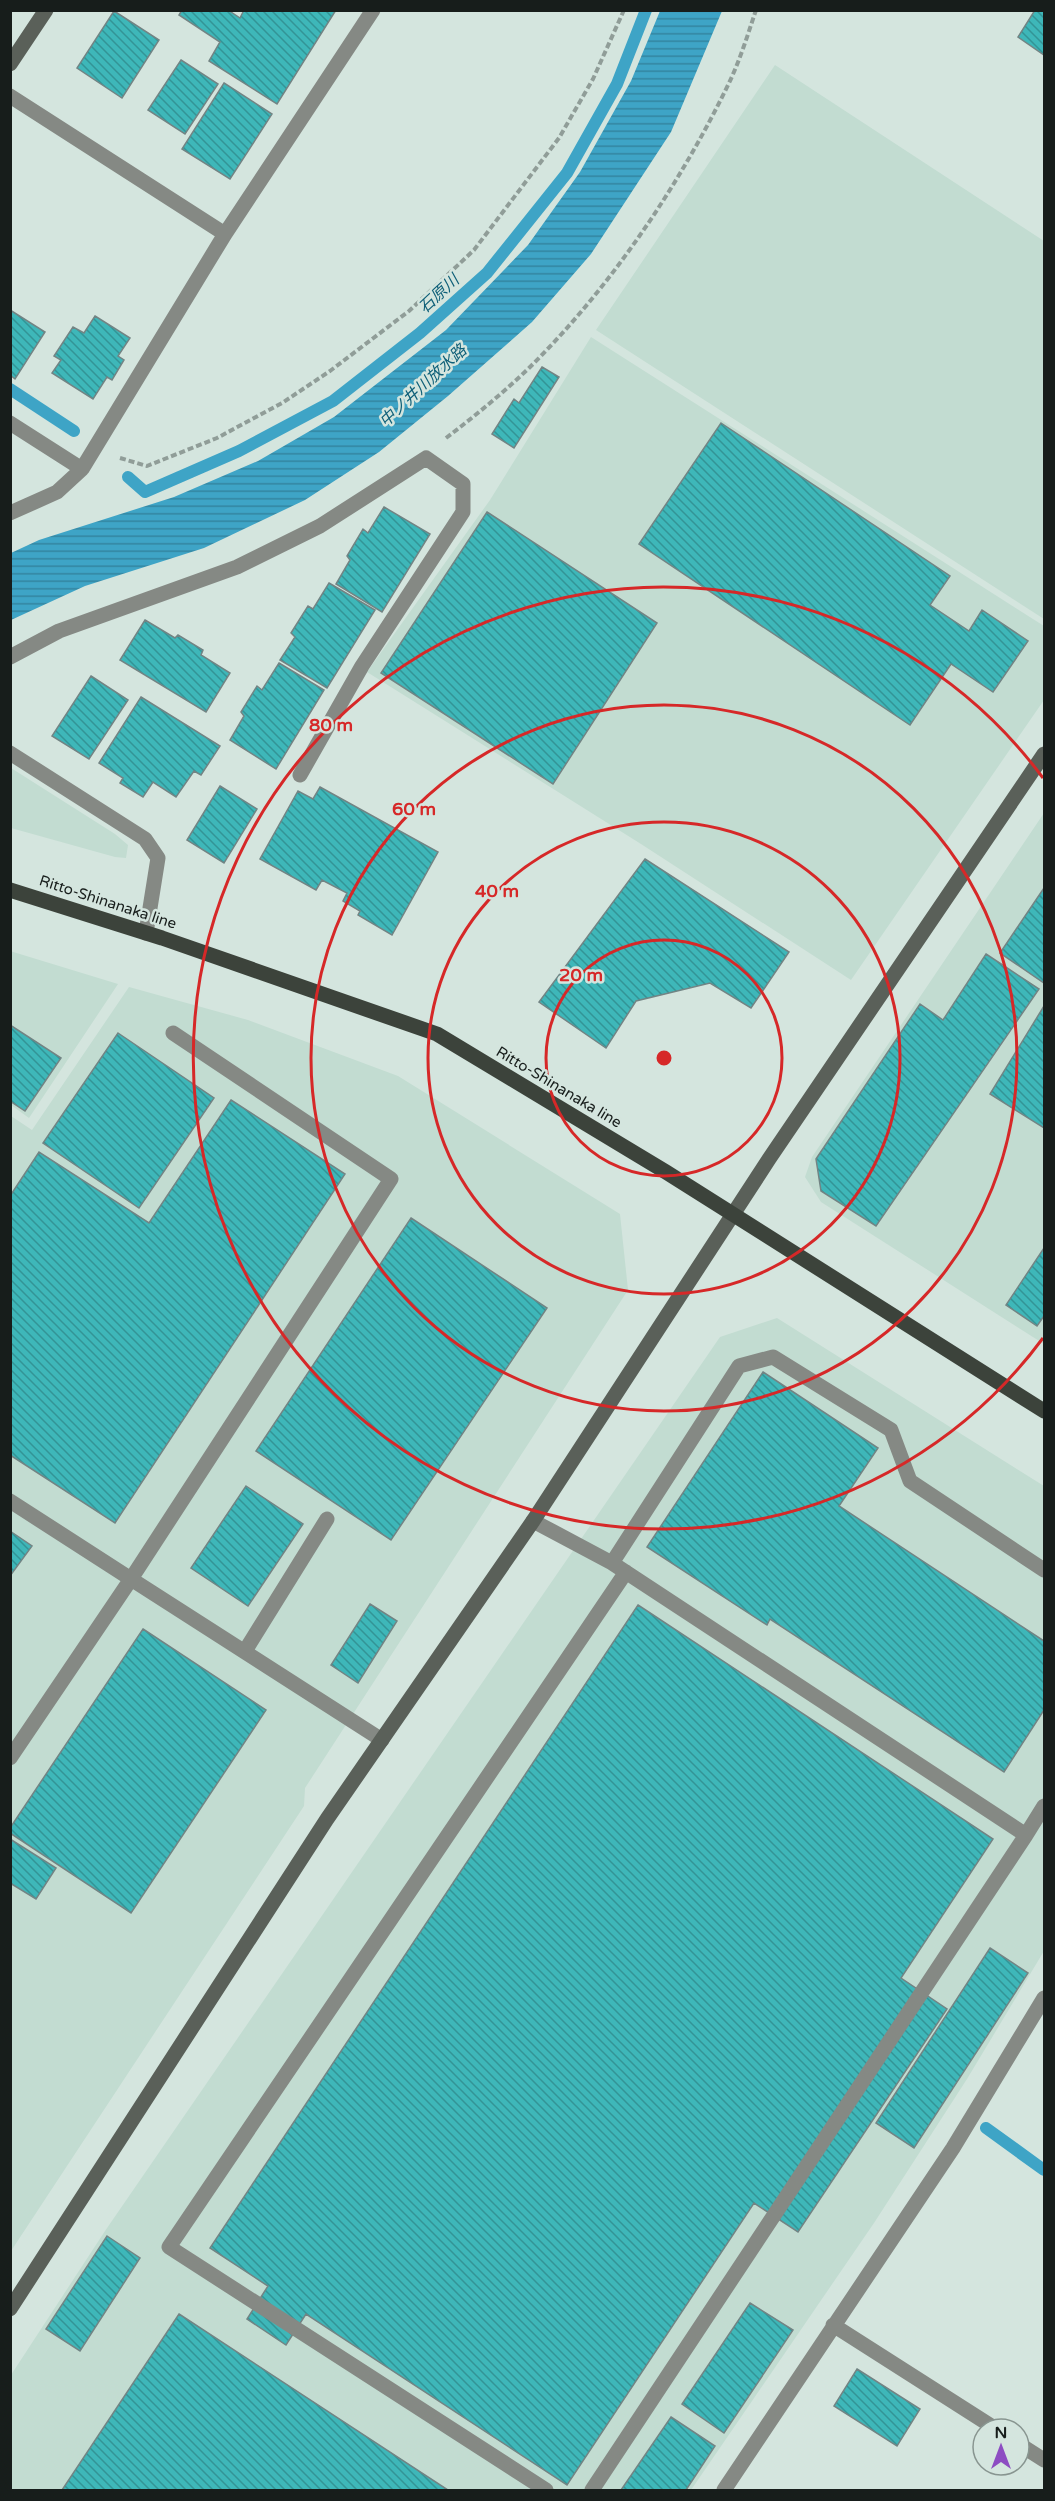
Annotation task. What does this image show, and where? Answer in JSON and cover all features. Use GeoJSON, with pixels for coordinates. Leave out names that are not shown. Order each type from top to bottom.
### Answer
{"type":"FeatureCollection","features":[{"type":"Feature","properties":{"kind":"main road","name":"Ritto-Shinanaka line"},"geometry":{"type":"LineString","coordinates":[[10,890],[146,933],[437,1034],[732,1214],[1044,1410]]}},
{"type":"Feature","properties":{"kind":"street"},"geometry":{"type":"LineString","coordinates":[[10,64],[46,10]]}},
{"type":"Feature","properties":{"kind":"street"},"geometry":{"type":"LineString","coordinates":[[10,513],[57,492],[82,469],[225,234],[373,10]]}},
{"type":"Feature","properties":{"kind":"street"},"geometry":{"type":"LineString","coordinates":[[10,96],[225,234]]}},
{"type":"Feature","properties":{"kind":"street"},"geometry":{"type":"LineString","coordinates":[[10,423],[82,469]]}},
{"type":"Feature","properties":{"kind":"street"},"geometry":{"type":"LineString","coordinates":[[10,657],[59,631],[237,567],[320,526],[426,458],[464,484],[464,512],[362,666],[300,775]]}},
{"type":"Feature","properties":{"kind":"street"},"geometry":{"type":"LineString","coordinates":[[10,753],[145,838],[158,858],[146,933]]}},
{"type":"Feature","properties":{"kind":"street"},"geometry":{"type":"LineString","coordinates":[[10,2310],[321,1829],[533,1521],[732,1214],[1044,754]]}},
{"type":"Feature","properties":{"kind":"street"},"geometry":{"type":"LineString","coordinates":[[10,1758],[131,1579],[391,1179],[173,1033]]}},
{"type":"Feature","properties":{"kind":"street"},"geometry":{"type":"LineString","coordinates":[[612,1563],[739,1366],[773,1357],[891,1430],[910,1481],[1044,1570]]}},
{"type":"Feature","properties":{"kind":"street"},"geometry":{"type":"LineString","coordinates":[[10,1501],[382,1740]]}},
{"type":"Feature","properties":{"kind":"street"},"geometry":{"type":"LineString","coordinates":[[245,1651],[327,1519]]}},
{"type":"Feature","properties":{"kind":"street"},"geometry":{"type":"LineString","coordinates":[[533,1521],[612,1563],[1026,1835]]}},
{"type":"Feature","properties":{"kind":"street"},"geometry":{"type":"LineString","coordinates":[[546,2490],[170,2247],[626,1572]]}},
{"type":"Feature","properties":{"kind":"street"},"geometry":{"type":"LineString","coordinates":[[592,2490],[1044,1806]]}},
{"type":"Feature","properties":{"kind":"street"},"geometry":{"type":"LineString","coordinates":[[724,2490],[953,2148],[1044,1998]]}},
{"type":"Feature","properties":{"kind":"street"},"geometry":{"type":"LineString","coordinates":[[833,2325],[977,2417]]}},
{"type":"Feature","properties":{"kind":"street"},"geometry":{"type":"LineString","coordinates":[[1031,2452],[1044,2460]]}},
{"type":"Feature","properties":{"kind":"path"},"geometry":{"type":"LineString","coordinates":[[99,441],[118,458],[147,466],[217,438],[282,403],[330,371],[409,311],[474,250],[559,138],[593,79],[624,10]]}},
{"type":"Feature","properties":{"kind":"path"},"geometry":{"type":"LineString","coordinates":[[426,458],[530,367],[606,280],[644,230],[688,160],[730,81],[756,10]]}},
{"type":"Feature","properties":{"kind":"shaded area"},"geometry":{"type":"Polygon","coordinates":[[[775,65],[1044,241],[1044,619],[596,330],[775,65]]]}},
{"type":"Feature","properties":{"kind":"shaded area"},"geometry":{"type":"Polygon","coordinates":[[[591,337],[1044,626],[1044,700],[851,980],[641,844],[367,672],[490,500],[591,337]]]}},
{"type":"Feature","properties":{"kind":"shaded area"},"geometry":{"type":"Polygon","coordinates":[[[11,768],[115,834],[128,845],[126,858],[115,857],[11,828],[11,768]]]}},
{"type":"Feature","properties":{"kind":"shaded area"},"geometry":{"type":"Polygon","coordinates":[[[1044,813],[1044,1344],[821,1202],[805,1177],[812,1157],[1044,813]]]}},
{"type":"Feature","properties":{"kind":"shaded area"},"geometry":{"type":"Polygon","coordinates":[[[10,951],[118,984],[29,1118],[11,1105],[10,951]]]}},
{"type":"Feature","properties":{"kind":"shaded area"},"geometry":{"type":"Polygon","coordinates":[[[129,987],[248,1020],[398,1076],[620,1214],[628,1290],[305,1788],[304,1806],[11,2251],[11,1116],[32,1130],[129,987]]]}},
{"type":"Feature","properties":{"kind":"shaded area"},"geometry":{"type":"Polygon","coordinates":[[[777,1318],[1044,1486],[1044,1951],[967,2079],[874,2223],[691,2490],[11,2490],[11,2375],[105,2231],[720,1337],[777,1318]]]}},
{"type":"Feature","properties":{"kind":"water","name":"中ノ井川放水路"},"geometry":{"type":"Polygon","coordinates":[[[660,11],[722,11],[671,132],[591,254],[532,322],[448,396],[379,452],[305,500],[204,548],[85,586],[11,620],[11,553],[39,540],[174,497],[258,461],[334,417],[446,330],[528,245],[580,172],[631,81],[660,11]]]}},
{"type":"Feature","properties":{"kind":"building"},"geometry":{"type":"Polygon","coordinates":[[[182,10],[228,10],[240,18],[244,10],[336,10],[277,104],[209,61],[220,42],[179,15],[182,10]]]}},
{"type":"Feature","properties":{"kind":"building"},"geometry":{"type":"Polygon","coordinates":[[[1035,10],[1044,10],[1044,55],[1018,37],[1035,10]]]}},
{"type":"Feature","properties":{"kind":"building"},"geometry":{"type":"Polygon","coordinates":[[[114,11],[159,40],[122,98],[77,68],[114,11]]]}},
{"type":"Feature","properties":{"kind":"building"},"geometry":{"type":"Polygon","coordinates":[[[181,60],[218,84],[185,134],[148,110],[181,60]]]}},
{"type":"Feature","properties":{"kind":"building"},"geometry":{"type":"Polygon","coordinates":[[[224,83],[272,114],[230,179],[182,149],[224,83]]]}},
{"type":"Feature","properties":{"kind":"building"},"geometry":{"type":"Polygon","coordinates":[[[10,310],[45,332],[15,379],[10,375],[10,310]]]}},
{"type":"Feature","properties":{"kind":"building"},"geometry":{"type":"Polygon","coordinates":[[[95,316],[130,338],[118,356],[124,360],[112,380],[107,377],[93,399],[52,373],[61,360],[54,356],[73,327],[84,333],[95,316]]]}},
{"type":"Feature","properties":{"kind":"building"},"geometry":{"type":"Polygon","coordinates":[[[542,367],[559,377],[514,448],[492,434],[514,399],[519,403],[542,367]]]}},
{"type":"Feature","properties":{"kind":"building"},"geometry":{"type":"Polygon","coordinates":[[[721,423],[950,576],[930,605],[969,631],[982,610],[1028,641],[993,692],[951,664],[910,725],[639,544],[721,423]]]}},
{"type":"Feature","properties":{"kind":"building"},"geometry":{"type":"Polygon","coordinates":[[[384,507],[430,534],[382,612],[336,584],[350,560],[347,556],[363,529],[368,533],[384,507]]]}},
{"type":"Feature","properties":{"kind":"building"},"geometry":{"type":"Polygon","coordinates":[[[487,512],[657,623],[553,784],[381,673],[487,512]]]}},
{"type":"Feature","properties":{"kind":"building"},"geometry":{"type":"Polygon","coordinates":[[[329,583],[375,610],[327,688],[280,660],[295,637],[291,633],[308,606],[313,609],[329,583]]]}},
{"type":"Feature","properties":{"kind":"building"},"geometry":{"type":"Polygon","coordinates":[[[145,620],[175,638],[178,635],[203,650],[201,655],[230,673],[206,712],[120,660],[145,620]]]}},
{"type":"Feature","properties":{"kind":"building"},"geometry":{"type":"Polygon","coordinates":[[[279,663],[324,690],[276,769],[230,740],[244,716],[241,712],[257,686],[262,690],[279,663]]]}},
{"type":"Feature","properties":{"kind":"building"},"geometry":{"type":"Polygon","coordinates":[[[91,676],[128,700],[89,759],[52,736],[91,676]]]}},
{"type":"Feature","properties":{"kind":"building"},"geometry":{"type":"Polygon","coordinates":[[[141,697],[220,746],[201,775],[194,771],[176,797],[153,782],[143,797],[120,783],[123,778],[99,763],[141,697]]]}},
{"type":"Feature","properties":{"kind":"building"},"geometry":{"type":"Polygon","coordinates":[[[220,786],[257,809],[224,863],[187,840],[220,786]]]}},
{"type":"Feature","properties":{"kind":"building"},"geometry":{"type":"Polygon","coordinates":[[[320,787],[438,852],[392,935],[358,915],[360,911],[343,901],[347,893],[322,880],[316,890],[260,859],[298,791],[313,799],[320,787]]]}},
{"type":"Feature","properties":{"kind":"building"},"geometry":{"type":"Polygon","coordinates":[[[645,859],[789,952],[751,1008],[710,983],[636,1001],[606,1048],[539,1002],[645,859]]]}},
{"type":"Feature","properties":{"kind":"building"},"geometry":{"type":"Polygon","coordinates":[[[1044,888],[1044,983],[1000,953],[1044,888]]]}},
{"type":"Feature","properties":{"kind":"building"},"geometry":{"type":"Polygon","coordinates":[[[986,954],[1039,989],[876,1226],[821,1191],[816,1159],[920,1004],[943,1020],[986,954]]]}},
{"type":"Feature","properties":{"kind":"building"},"geometry":{"type":"Polygon","coordinates":[[[1044,1006],[1044,1128],[990,1094],[1044,1006]]]}},
{"type":"Feature","properties":{"kind":"building"},"geometry":{"type":"Polygon","coordinates":[[[10,1025],[61,1058],[25,1111],[10,1101],[10,1025]]]}},
{"type":"Feature","properties":{"kind":"building"},"geometry":{"type":"Polygon","coordinates":[[[118,1033],[214,1098],[139,1208],[43,1143],[118,1033]]]}},
{"type":"Feature","properties":{"kind":"building"},"geometry":{"type":"Polygon","coordinates":[[[231,1100],[345,1174],[115,1523],[10,1455],[10,1196],[39,1152],[149,1223],[231,1100]]]}},
{"type":"Feature","properties":{"kind":"building"},"geometry":{"type":"Polygon","coordinates":[[[411,1218],[547,1308],[391,1540],[256,1451],[411,1218]]]}},
{"type":"Feature","properties":{"kind":"building"},"geometry":{"type":"Polygon","coordinates":[[[1044,1248],[1044,1316],[1037,1326],[1006,1305],[1044,1248]]]}},
{"type":"Feature","properties":{"kind":"building"},"geometry":{"type":"Polygon","coordinates":[[[763,1372],[878,1448],[839,1506],[1044,1641],[1044,1710],[1004,1772],[770,1619],[767,1625],[647,1547],[763,1372]]]}},
{"type":"Feature","properties":{"kind":"building"},"geometry":{"type":"Polygon","coordinates":[[[246,1486],[303,1524],[248,1606],[191,1568],[246,1486]]]}},
{"type":"Feature","properties":{"kind":"building"},"geometry":{"type":"Polygon","coordinates":[[[10,1531],[32,1546],[10,1576],[10,1531]]]}},
{"type":"Feature","properties":{"kind":"building"},"geometry":{"type":"Polygon","coordinates":[[[370,1604],[397,1621],[358,1683],[331,1665],[370,1604]]]}},
{"type":"Feature","properties":{"kind":"building"},"geometry":{"type":"Polygon","coordinates":[[[638,1605],[993,1839],[901,1978],[947,2009],[798,2232],[754,2203],[567,2485],[306,2314],[286,2345],[247,2319],[268,2286],[210,2248],[638,1605]]]}},
{"type":"Feature","properties":{"kind":"building"},"geometry":{"type":"Polygon","coordinates":[[[143,1629],[266,1710],[131,1913],[10,1833],[10,1828],[143,1629]]]}},
{"type":"Feature","properties":{"kind":"building"},"geometry":{"type":"Polygon","coordinates":[[[10,1839],[56,1868],[36,1899],[10,1883],[10,1839]]]}},
{"type":"Feature","properties":{"kind":"building"},"geometry":{"type":"Polygon","coordinates":[[[990,1948],[1028,1973],[914,2148],[876,2123],[990,1948]]]}},
{"type":"Feature","properties":{"kind":"building"},"geometry":{"type":"Polygon","coordinates":[[[107,2236],[140,2258],[80,2351],[46,2329],[107,2236]]]}},
{"type":"Feature","properties":{"kind":"building"},"geometry":{"type":"Polygon","coordinates":[[[750,2303],[793,2330],[724,2433],[682,2404],[750,2303]]]}},
{"type":"Feature","properties":{"kind":"building"},"geometry":{"type":"Polygon","coordinates":[[[179,2314],[448,2490],[62,2490],[179,2314]]]}},
{"type":"Feature","properties":{"kind":"building"},"geometry":{"type":"Polygon","coordinates":[[[857,2369],[920,2409],[897,2446],[834,2406],[857,2369]]]}},
{"type":"Feature","properties":{"kind":"building"},"geometry":{"type":"Polygon","coordinates":[[[671,2417],[715,2446],[686,2490],[621,2490],[671,2417]]]}},
{"type":"Feature","properties":{"kind":"waterway","name":"石原川"},"geometry":{"type":"LineString","coordinates":[[128,477],[145,492],[239,451],[333,401],[420,333],[487,273],[567,173],[617,84],[646,10]]}},
{"type":"Feature","properties":{"kind":"waterway","name":"石原川"},"geometry":{"type":"LineString","coordinates":[[10,389],[74,431]]}},
{"type":"Feature","properties":{"kind":"waterway"},"geometry":{"type":"LineString","coordinates":[[986,2128],[1044,2170]]}}]}
